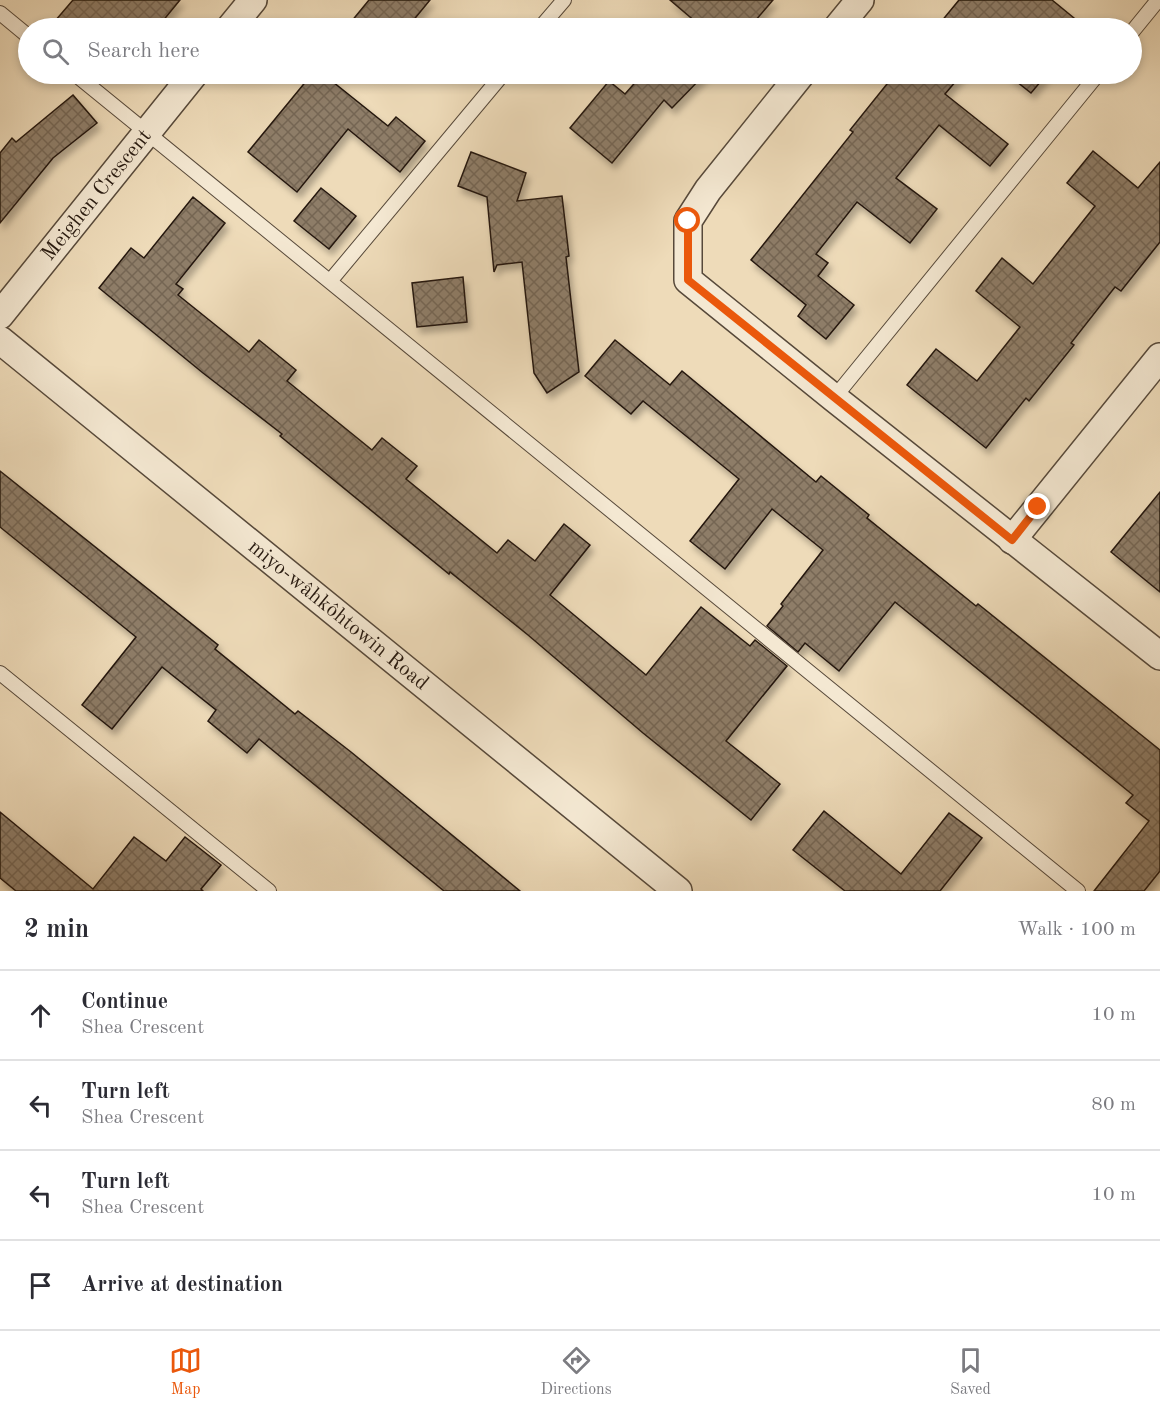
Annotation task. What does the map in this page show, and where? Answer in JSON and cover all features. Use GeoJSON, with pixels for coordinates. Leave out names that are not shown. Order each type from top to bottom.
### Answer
{"type":"FeatureCollection","features":[{"type":"Feature","properties":{"kind":"street"},"geometry":{"type":"LineString","coordinates":[[238,18],[253,0]]}},
{"type":"Feature","properties":{"kind":"street"},"geometry":{"type":"LineString","coordinates":[[845,18],[860,0]]}},
{"type":"Feature","properties":{"kind":"street","name":"Meighen Crescent"},"geometry":{"type":"LineString","coordinates":[[0,315],[186,84]]}},
{"type":"Feature","properties":{"kind":"street"},"geometry":{"type":"LineString","coordinates":[[793,84],[708,190],[688,221],[688,280],[1160,656]]}},
{"type":"Feature","properties":{"kind":"street","name":"miyo-wâhkôhtowin Road"},"geometry":{"type":"LineString","coordinates":[[0,340],[678,891]]}},
{"type":"Feature","properties":{"kind":"street"},"geometry":{"type":"LineString","coordinates":[[1012,540],[1160,357]]}},
{"type":"Feature","properties":{"kind":"lane"},"geometry":{"type":"LineString","coordinates":[[549,18],[564,0]]}},
{"type":"Feature","properties":{"kind":"lane"},"geometry":{"type":"LineString","coordinates":[[1142,19],[1158,0]]}},
{"type":"Feature","properties":{"kind":"lane"},"geometry":{"type":"LineString","coordinates":[[0,13],[18,28]]}},
{"type":"Feature","properties":{"kind":"lane"},"geometry":{"type":"LineString","coordinates":[[88,84],[1078,891]]}},
{"type":"Feature","properties":{"kind":"lane"},"geometry":{"type":"LineString","coordinates":[[331,280],[495,84]]}},
{"type":"Feature","properties":{"kind":"lane"},"geometry":{"type":"LineString","coordinates":[[834,398],[1090,84]]}},
{"type":"Feature","properties":{"kind":"lane"},"geometry":{"type":"LineString","coordinates":[[0,673],[269,891]]}},
{"type":"Feature","properties":{"kind":"building"},"geometry":{"type":"Polygon","coordinates":[[[73,0],[180,0],[165,18],[58,18],[73,0]]]}},
{"type":"Feature","properties":{"kind":"building"},"geometry":{"type":"Polygon","coordinates":[[[369,0],[430,0],[415,18],[354,18],[369,0]]]}},
{"type":"Feature","properties":{"kind":"building"},"geometry":{"type":"Polygon","coordinates":[[[670,0],[773,0],[758,18],[691,18],[670,0]]]}},
{"type":"Feature","properties":{"kind":"building"},"geometry":{"type":"Polygon","coordinates":[[[959,0],[1052,0],[1074,18],[944,18],[959,0]]]}},
{"type":"Feature","properties":{"kind":"building"},"geometry":{"type":"Polygon","coordinates":[[[304,84],[336,84],[388,126],[396,117],[425,141],[400,172],[348,129],[297,192],[248,152],[304,84]]]}},
{"type":"Feature","properties":{"kind":"building"},"geometry":{"type":"Polygon","coordinates":[[[607,84],[613,84],[625,94],[634,84],[695,84],[672,108],[664,100],[612,163],[570,128],[607,84]]]}},
{"type":"Feature","properties":{"kind":"building"},"geometry":{"type":"Polygon","coordinates":[[[887,84],[954,84],[945,94],[1008,144],[990,166],[939,125],[896,178],[937,209],[910,243],[857,202],[816,254],[828,263],[818,276],[854,305],[826,339],[798,316],[806,305],[751,260],[853,132],[850,130],[887,84]]]}},
{"type":"Feature","properties":{"kind":"building"},"geometry":{"type":"Polygon","coordinates":[[[1020,84],[1039,84],[1031,93],[1020,84]]]}},
{"type":"Feature","properties":{"kind":"building"},"geometry":{"type":"Polygon","coordinates":[[[73,95],[97,123],[53,158],[0,223],[0,153],[12,138],[16,142],[73,95]]]}},
{"type":"Feature","properties":{"kind":"building"},"geometry":{"type":"Polygon","coordinates":[[[1093,151],[1138,188],[1160,162],[1160,242],[1121,291],[1115,287],[1071,343],[1074,345],[1029,401],[1026,398],[986,448],[907,385],[936,349],[977,381],[1020,327],[976,291],[1002,258],[1033,284],[1095,206],[1067,183],[1093,151]]]}},
{"type":"Feature","properties":{"kind":"building"},"geometry":{"type":"Polygon","coordinates":[[[471,152],[526,173],[517,201],[562,196],[569,256],[566,257],[579,372],[547,393],[534,373],[522,262],[497,265],[494,272],[487,197],[458,186],[471,152]]]}},
{"type":"Feature","properties":{"kind":"building"},"geometry":{"type":"Polygon","coordinates":[[[321,188],[356,216],[329,249],[294,221],[321,188]]]}},
{"type":"Feature","properties":{"kind":"building"},"geometry":{"type":"Polygon","coordinates":[[[193,197],[225,223],[176,284],[183,289],[178,295],[249,352],[259,340],[296,370],[287,381],[372,450],[382,438],[417,466],[406,479],[497,553],[508,540],[535,561],[564,524],[590,545],[550,595],[646,675],[701,607],[750,646],[755,640],[787,666],[726,741],[780,784],[751,820],[643,733],[528,635],[450,572],[449,574],[280,436],[282,434],[99,288],[131,248],[144,258],[193,197]]]}},
{"type":"Feature","properties":{"kind":"building"},"geometry":{"type":"Polygon","coordinates":[[[463,277],[467,322],[417,327],[412,283],[463,277]]]}},
{"type":"Feature","properties":{"kind":"building"},"geometry":{"type":"Polygon","coordinates":[[[615,340],[670,385],[682,371],[816,482],[821,476],[869,515],[867,518],[1160,750],[1160,871],[1144,891],[1094,891],[1149,821],[1126,803],[1133,795],[895,602],[839,671],[805,643],[798,652],[767,626],[823,550],[772,509],[725,569],[690,541],[739,479],[643,401],[631,414],[585,376],[615,340]]]}},
{"type":"Feature","properties":{"kind":"building"},"geometry":{"type":"Polygon","coordinates":[[[0,471],[218,645],[215,649],[295,714],[298,711],[351,752],[520,891],[444,891],[259,739],[247,753],[208,721],[216,710],[162,667],[112,729],[82,705],[136,637],[0,527],[0,471]]]}},
{"type":"Feature","properties":{"kind":"building"},"geometry":{"type":"Polygon","coordinates":[[[1160,492],[1160,592],[1111,552],[1160,492]]]}},
{"type":"Feature","properties":{"kind":"building"},"geometry":{"type":"Polygon","coordinates":[[[824,811],[901,874],[949,813],[982,838],[940,891],[845,891],[793,850],[824,811]]]}},
{"type":"Feature","properties":{"kind":"building"},"geometry":{"type":"Polygon","coordinates":[[[0,812],[93,889],[134,837],[166,861],[185,837],[221,865],[201,889],[203,891],[16,891],[0,878],[0,812]]]}},
{"type":"Feature","properties":{"kind":"route"},"geometry":{"type":"LineString","coordinates":[[688,221],[688,280],[1012,540],[1038,507]]}}]}
